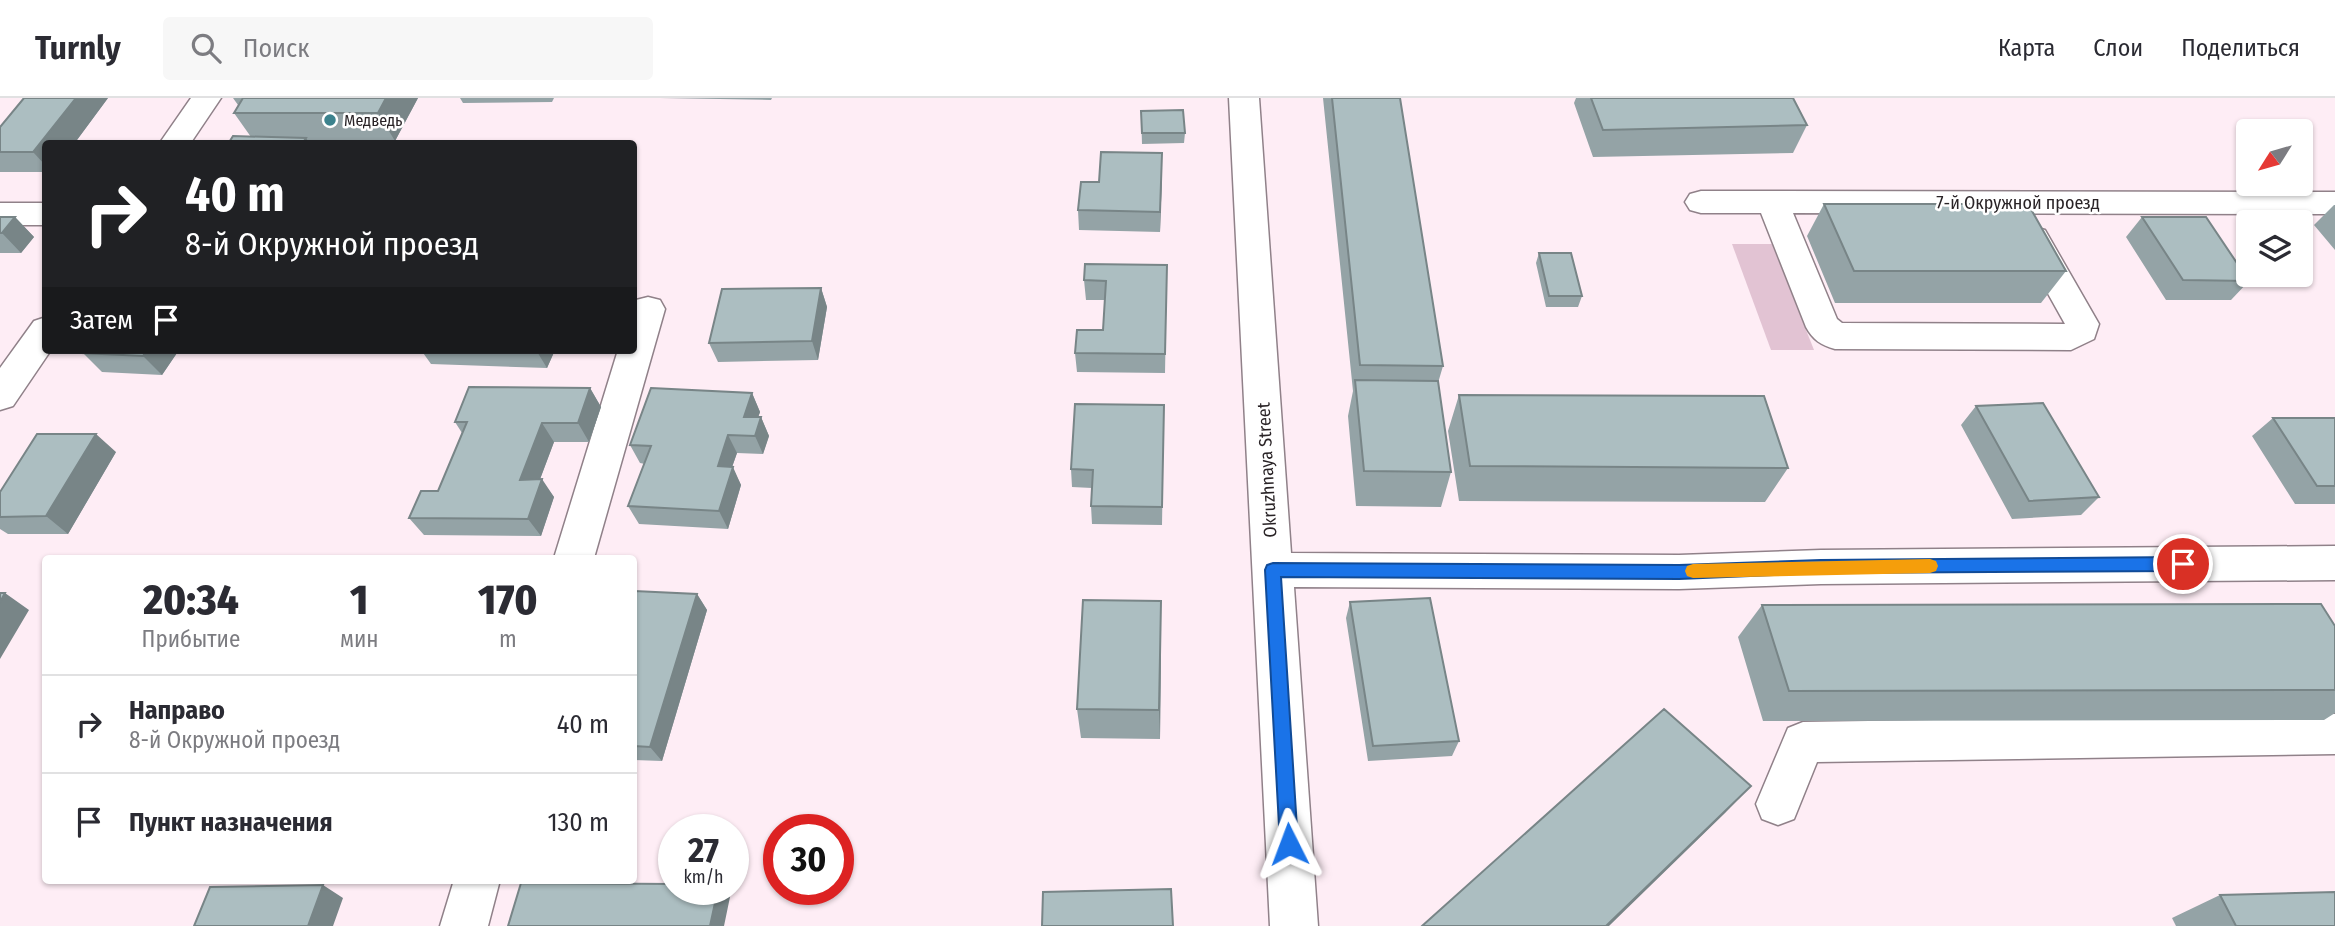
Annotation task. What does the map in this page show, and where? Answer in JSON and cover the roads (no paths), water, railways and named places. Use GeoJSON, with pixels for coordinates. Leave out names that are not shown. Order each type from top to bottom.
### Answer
{"type":"FeatureCollection","features":[{"type":"Feature","properties":{"kind":"street"},"geometry":{"type":"LineString","coordinates":[[177,140],[206,98]]}},
{"type":"Feature","properties":{"kind":"street","name":"Okruzhnaya Street"},"geometry":{"type":"LineString","coordinates":[[1244,98],[1294,926]]}},
{"type":"Feature","properties":{"kind":"street","name":"7-й Окружной проезд"},"geometry":{"type":"LineString","coordinates":[[1701,202],[2335,204]]}},
{"type":"Feature","properties":{"kind":"street"},"geometry":{"type":"LineString","coordinates":[[1773,203],[1823,327],[1835,337],[2078,335],[2082,324],[2013,203]]}},
{"type":"Feature","properties":{"kind":"street"},"geometry":{"type":"LineString","coordinates":[[0,214],[42,214]]}},
{"type":"Feature","properties":{"kind":"street"},"geometry":{"type":"LineString","coordinates":[[637,346],[648,309]]}},
{"type":"Feature","properties":{"kind":"street"},"geometry":{"type":"LineString","coordinates":[[0,396],[42,336]]}},
{"type":"Feature","properties":{"kind":"street"},"geometry":{"type":"LineString","coordinates":[[575,555],[635,354]]}},
{"type":"Feature","properties":{"kind":"street"},"geometry":{"type":"LineString","coordinates":[[1273,570],[1679,572],[1821,566],[2331,571]]}},
{"type":"Feature","properties":{"kind":"street"},"geometry":{"type":"LineString","coordinates":[[1778,804],[1802,742],[2335,734]]}},
{"type":"Feature","properties":{"kind":"street"},"geometry":{"type":"LineString","coordinates":[[464,926],[476,884]]}},
{"type":"Feature","properties":{"kind":"place","name":"Медведь"},"geometry":{"type":"Point","coordinates":[330,120]}}]}
